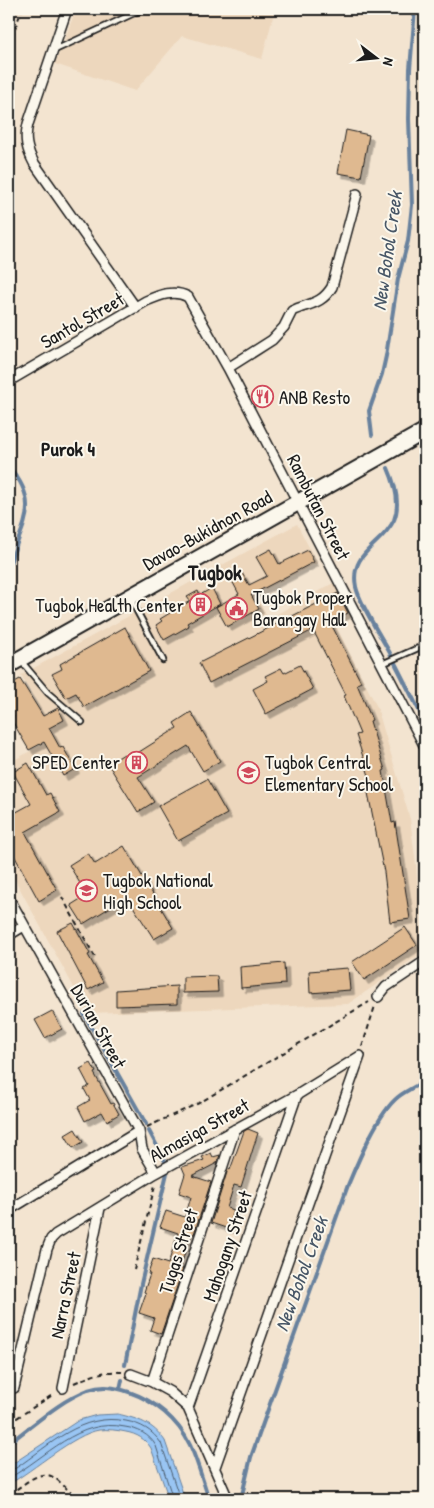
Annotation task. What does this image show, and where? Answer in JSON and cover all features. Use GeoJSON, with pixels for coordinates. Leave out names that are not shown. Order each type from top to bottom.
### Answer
{"type":"FeatureCollection","features":[{"type":"Feature","properties":{"kind":"highway","name":"Davao-Bukidnon Road"},"geometry":{"type":"LineString","coordinates":[[14,662],[425,431]]}},
{"type":"Feature","properties":{"kind":"street"},"geometry":{"type":"LineString","coordinates":[[67,9],[28,124],[25,138],[26,146],[34,163],[136,308]]}},
{"type":"Feature","properties":{"kind":"street"},"geometry":{"type":"LineString","coordinates":[[228,368],[272,340],[284,327],[292,312],[322,300],[328,295],[332,287],[357,194]]}},
{"type":"Feature","properties":{"kind":"street","name":"Santol Street"},"geometry":{"type":"LineString","coordinates":[[9,381],[157,296],[175,293]]}},
{"type":"Feature","properties":{"kind":"street","name":"Rambutan Street"},"geometry":{"type":"LineString","coordinates":[[175,293],[182,293],[188,297],[228,368],[425,747]]}},
{"type":"Feature","properties":{"kind":"street","name":"Durian Street"},"geometry":{"type":"LineString","coordinates":[[9,898],[139,1131],[142,1149],[156,1173]]}},
{"type":"Feature","properties":{"kind":"street"},"geometry":{"type":"LineString","coordinates":[[9,934],[24,926]]}},
{"type":"Feature","properties":{"kind":"street"},"geometry":{"type":"LineString","coordinates":[[378,998],[386,987],[425,961]]}},
{"type":"Feature","properties":{"kind":"street"},"geometry":{"type":"LineString","coordinates":[[215,1468],[360,1056]]}},
{"type":"Feature","properties":{"kind":"street","name":"Almasiga Street"},"geometry":{"type":"LineString","coordinates":[[14,1388],[47,1249],[51,1239],[56,1234],[156,1173],[297,1095],[360,1056]]}},
{"type":"Feature","properties":{"kind":"street","name":"Mahogany Street"},"geometry":{"type":"LineString","coordinates":[[188,1408],[297,1095]]}},
{"type":"Feature","properties":{"kind":"street","name":"Tugas Street"},"geometry":{"type":"LineString","coordinates":[[152,1382],[235,1129]]}},
{"type":"Feature","properties":{"kind":"street"},"geometry":{"type":"LineString","coordinates":[[9,1210],[139,1131]]}},
{"type":"Feature","properties":{"kind":"street","name":"Narra Street"},"geometry":{"type":"LineString","coordinates":[[63,1388],[100,1208]]}},
{"type":"Feature","properties":{"kind":"street"},"geometry":{"type":"LineString","coordinates":[[131,1374],[152,1382],[170,1392],[188,1408],[228,1499]]}},
{"type":"Feature","properties":{"kind":"lane"},"geometry":{"type":"LineString","coordinates":[[52,52],[143,9]]}},
{"type":"Feature","properties":{"kind":"lane"},"geometry":{"type":"LineString","coordinates":[[129,597],[163,660]]}},
{"type":"Feature","properties":{"kind":"lane"},"geometry":{"type":"LineString","coordinates":[[382,664],[425,645]]}},
{"type":"Feature","properties":{"kind":"lane"},"geometry":{"type":"LineString","coordinates":[[14,662],[82,722]]}},
{"type":"Feature","properties":{"kind":"path"},"geometry":{"type":"LineString","coordinates":[[9,45],[22,9]]}},
{"type":"Feature","properties":{"kind":"path"},"geometry":{"type":"LineString","coordinates":[[62,897],[95,957]]}},
{"type":"Feature","properties":{"kind":"path"},"geometry":{"type":"LineString","coordinates":[[360,1056],[378,998]]}},
{"type":"Feature","properties":{"kind":"path"},"geometry":{"type":"LineString","coordinates":[[148,1126],[199,1103],[364,1005]]}},
{"type":"Feature","properties":{"kind":"path"},"geometry":{"type":"LineString","coordinates":[[134,1270],[154,1191],[156,1173]]}},
{"type":"Feature","properties":{"kind":"path"},"geometry":{"type":"LineString","coordinates":[[9,1422],[63,1388],[95,1374],[121,1372],[131,1374]]}},
{"type":"Feature","properties":{"kind":"path"},"geometry":{"type":"LineString","coordinates":[[9,1494],[34,1478],[43,1475],[59,1482],[72,1493],[90,1499]]}},
{"type":"Feature","properties":{"kind":"shaded area"},"geometry":{"type":"Polygon","coordinates":[[[76,9],[275,9],[262,59],[182,36],[135,91],[55,64],[76,9]]]}},
{"type":"Feature","properties":{"kind":"shaded area","name":"Tugbok Central Elementary School"},"geometry":{"type":"Polygon","coordinates":[[[297,524],[317,563],[256,594],[268,619],[335,582],[353,616],[336,626],[377,707],[410,819],[416,865],[422,953],[348,1004],[88,1013],[9,869],[9,804],[16,800],[9,786],[9,763],[55,737],[21,675],[297,524]]]}},
{"type":"Feature","properties":{"kind":"water"},"geometry":{"type":"Polygon","coordinates":[[[118,1414],[150,1426],[165,1441],[185,1499],[169,1499],[151,1448],[146,1442],[134,1434],[112,1430],[99,1430],[78,1438],[9,1484],[9,1466],[79,1420],[97,1415],[118,1414]]]}},
{"type":"Feature","properties":{"kind":"building"},"geometry":{"type":"Polygon","coordinates":[[[346,130],[369,135],[361,177],[338,173],[346,130]]]}},
{"type":"Feature","properties":{"kind":"building"},"geometry":{"type":"Polygon","coordinates":[[[271,549],[279,564],[308,550],[314,562],[251,595],[259,609],[227,627],[216,607],[239,594],[231,579],[242,573],[249,585],[267,576],[256,557],[271,549]]]}},
{"type":"Feature","properties":{"kind":"building"},"geometry":{"type":"Polygon","coordinates":[[[212,588],[220,604],[187,623],[189,626],[164,640],[156,625],[162,621],[160,619],[190,601],[187,597],[198,591],[200,595],[212,588]]]}},
{"type":"Feature","properties":{"kind":"building"},"geometry":{"type":"Polygon","coordinates":[[[338,593],[348,613],[330,622],[361,682],[357,684],[372,720],[370,721],[385,770],[383,771],[392,823],[395,822],[410,919],[390,922],[384,872],[366,783],[371,782],[356,735],[360,734],[344,696],[346,695],[313,630],[209,683],[199,663],[338,593]]]}},
{"type":"Feature","properties":{"kind":"building"},"geometry":{"type":"Polygon","coordinates":[[[125,627],[149,671],[84,707],[76,693],[66,698],[52,674],[62,669],[60,664],[125,627]]]}},
{"type":"Feature","properties":{"kind":"building"},"geometry":{"type":"Polygon","coordinates":[[[300,665],[313,689],[266,714],[253,689],[268,681],[265,676],[281,668],[284,673],[300,665]]]}},
{"type":"Feature","properties":{"kind":"building"},"geometry":{"type":"Polygon","coordinates":[[[20,679],[43,716],[58,708],[64,720],[49,728],[60,748],[63,747],[75,769],[63,776],[44,742],[29,750],[11,719],[14,717],[9,708],[9,685],[20,679]]]}},
{"type":"Feature","properties":{"kind":"building","name":"SPED Center"},"geometry":{"type":"Polygon","coordinates":[[[191,712],[220,761],[203,771],[188,746],[138,777],[154,802],[138,812],[108,764],[124,754],[128,759],[177,728],[174,723],[191,712]]]}},
{"type":"Feature","properties":{"kind":"building"},"geometry":{"type":"Polygon","coordinates":[[[28,763],[46,795],[50,793],[60,812],[25,832],[57,890],[39,901],[9,846],[9,816],[31,804],[13,772],[28,763]]]}},
{"type":"Feature","properties":{"kind":"building"},"geometry":{"type":"Polygon","coordinates":[[[207,779],[227,814],[178,841],[158,806],[207,779]]]}},
{"type":"Feature","properties":{"kind":"building"},"geometry":{"type":"Polygon","coordinates":[[[124,846],[173,928],[154,939],[127,897],[83,924],[71,905],[87,895],[69,865],[88,853],[95,864],[124,846]]]}},
{"type":"Feature","properties":{"kind":"building"},"geometry":{"type":"Polygon","coordinates":[[[73,923],[103,982],[88,990],[57,931],[73,923]]]}},
{"type":"Feature","properties":{"kind":"building"},"geometry":{"type":"Polygon","coordinates":[[[405,927],[417,945],[364,980],[352,962],[405,927]]]}},
{"type":"Feature","properties":{"kind":"building"},"geometry":{"type":"Polygon","coordinates":[[[284,963],[285,984],[241,988],[240,967],[284,963]]]}},
{"type":"Feature","properties":{"kind":"building"},"geometry":{"type":"Polygon","coordinates":[[[348,968],[350,990],[310,993],[309,971],[348,968]]]}},
{"type":"Feature","properties":{"kind":"building"},"geometry":{"type":"Polygon","coordinates":[[[217,976],[218,992],[183,993],[183,977],[217,976]]]}},
{"type":"Feature","properties":{"kind":"building"},"geometry":{"type":"Polygon","coordinates":[[[177,986],[177,1004],[116,1006],[116,990],[177,986]]]}},
{"type":"Feature","properties":{"kind":"building"},"geometry":{"type":"Polygon","coordinates":[[[52,1011],[62,1029],[45,1038],[35,1020],[52,1011]]]}},
{"type":"Feature","properties":{"kind":"building"},"geometry":{"type":"Polygon","coordinates":[[[91,1063],[96,1072],[94,1073],[111,1104],[113,1103],[119,1114],[107,1121],[102,1112],[85,1121],[78,1107],[90,1100],[84,1089],[89,1086],[80,1069],[91,1063]]]}},
{"type":"Feature","properties":{"kind":"building"},"geometry":{"type":"Polygon","coordinates":[[[75,1129],[83,1142],[73,1148],[65,1135],[75,1129]]]}},
{"type":"Feature","properties":{"kind":"building"},"geometry":{"type":"Polygon","coordinates":[[[248,1129],[258,1133],[241,1187],[234,1185],[227,1208],[234,1210],[229,1229],[211,1223],[228,1169],[230,1170],[244,1131],[248,1129]]]}},
{"type":"Feature","properties":{"kind":"building"},"geometry":{"type":"Polygon","coordinates":[[[211,1153],[213,1157],[220,1155],[217,1163],[192,1176],[211,1182],[194,1234],[191,1234],[180,1268],[183,1269],[161,1334],[150,1330],[154,1318],[139,1313],[146,1293],[144,1292],[153,1259],[168,1264],[178,1233],[160,1227],[166,1211],[185,1217],[191,1197],[179,1193],[185,1174],[182,1167],[204,1160],[202,1157],[211,1153]]]}},
{"type":"Feature","properties":{"kind":"waterway","name":"New Bohol Creek"},"geometry":{"type":"LineString","coordinates":[[372,435],[369,411],[386,356],[398,279],[408,241],[412,205],[409,119],[410,69],[415,9]]}},
{"type":"Feature","properties":{"kind":"waterway"},"geometry":{"type":"LineString","coordinates":[[9,467],[19,481],[25,494],[27,505],[23,529],[9,567]]}},
{"type":"Feature","properties":{"kind":"waterway","name":"New Bohol Creek"},"geometry":{"type":"LineString","coordinates":[[388,468],[396,494],[396,514],[389,529],[362,557],[357,565],[355,575],[356,587],[362,603],[391,655]]}},
{"type":"Feature","properties":{"kind":"waterway"},"geometry":{"type":"LineString","coordinates":[[9,616],[13,629]]}},
{"type":"Feature","properties":{"kind":"waterway","name":"New Bohol Creek"},"geometry":{"type":"LineString","coordinates":[[395,663],[425,722]]}},
{"type":"Feature","properties":{"kind":"waterway"},"geometry":{"type":"LineString","coordinates":[[84,1014],[146,1124]]}},
{"type":"Feature","properties":{"kind":"waterway","name":"New Bohol Creek"},"geometry":{"type":"LineString","coordinates":[[241,1499],[251,1457],[357,1163],[369,1138],[391,1104],[398,1097],[425,1081]]}},
{"type":"Feature","properties":{"kind":"waterway"},"geometry":{"type":"LineString","coordinates":[[149,1131],[165,1161]]}},
{"type":"Feature","properties":{"kind":"waterway"},"geometry":{"type":"LineString","coordinates":[[125,1365],[141,1284],[167,1173]]}},
{"type":"Feature","properties":{"kind":"waterway"},"geometry":{"type":"LineString","coordinates":[[120,1389],[122,1380]]}},
{"type":"Feature","properties":{"kind":"waterway","name":"New Bohol Creek"},"geometry":{"type":"LineString","coordinates":[[9,1443],[57,1407],[77,1395],[99,1388],[109,1387],[124,1390],[157,1406],[179,1427],[193,1452],[209,1499]]}},
{"type":"Feature","properties":{"kind":"place","name":"ANB Resto"},"geometry":{"type":"Point","coordinates":[263,397]}},
{"type":"Feature","properties":{"kind":"place","name":"Tugbok Health Center"},"geometry":{"type":"Point","coordinates":[200,605]}},
{"type":"Feature","properties":{"kind":"place","name":"Tugbok Proper Barangay Hall"},"geometry":{"type":"Point","coordinates":[237,608]}},
{"type":"Feature","properties":{"kind":"place","name":"SPED Center"},"geometry":{"type":"Point","coordinates":[136,762]}},
{"type":"Feature","properties":{"kind":"place","name":"Tugbok Central Elementary School"},"geometry":{"type":"Point","coordinates":[249,773]}},
{"type":"Feature","properties":{"kind":"place","name":"Tugbok National High School"},"geometry":{"type":"Point","coordinates":[87,891]}},
{"type":"Feature","properties":{"kind":"district","name":"Purok 4"},"geometry":{"type":"Point","coordinates":[68,449]}},
{"type":"Feature","properties":{"kind":"district","name":"Tugbok"},"geometry":{"type":"Point","coordinates":[215,573]}}]}
